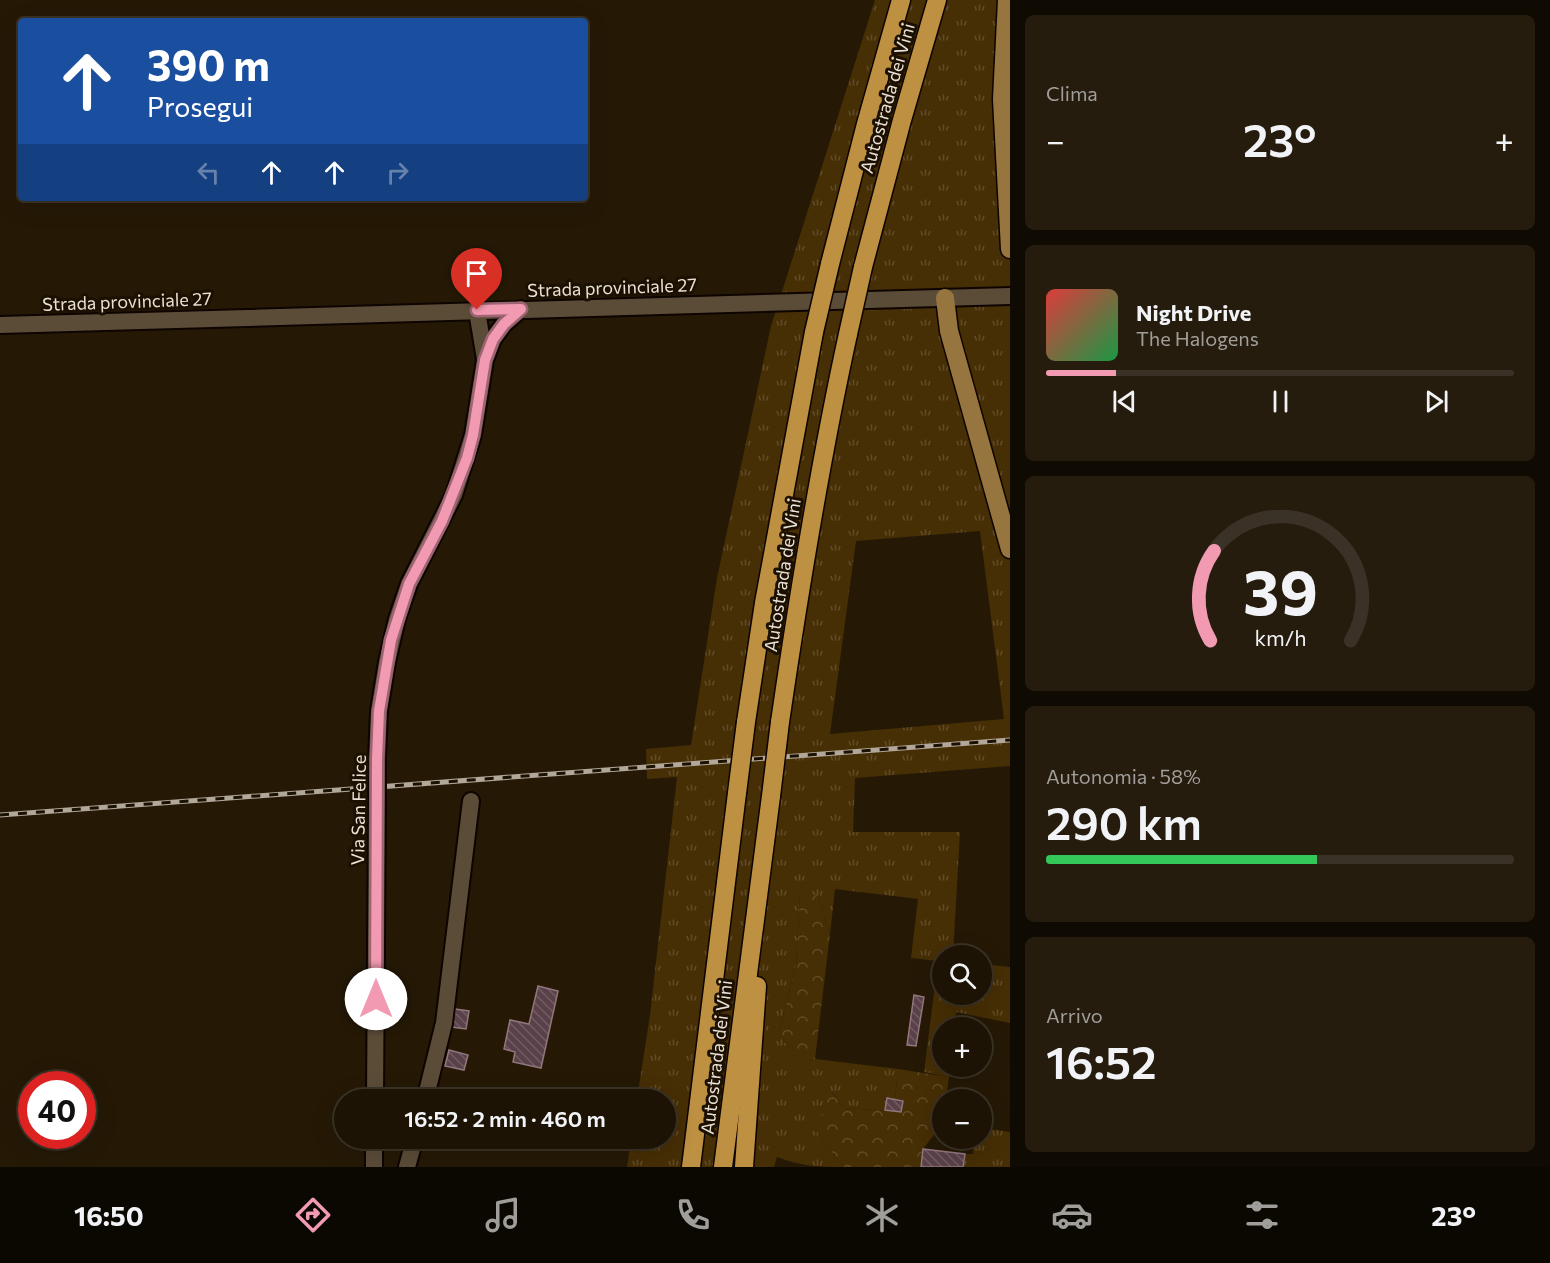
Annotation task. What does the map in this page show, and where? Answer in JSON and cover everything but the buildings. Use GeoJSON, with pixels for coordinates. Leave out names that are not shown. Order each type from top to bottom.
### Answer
{"type":"FeatureCollection","features":[{"type":"Feature","properties":{"kind":"highway","name":"Autostrada dei Vini"},"geometry":{"type":"LineString","coordinates":[[691,1167],[746,722],[764,603],[814,332],[866,124],[901,0]]}},
{"type":"Feature","properties":{"kind":"highway","name":"Autostrada dei Vini"},"geometry":{"type":"LineString","coordinates":[[723,1167],[780,722],[796,611],[832,409],[864,267],[899,130],[937,0]]}},
{"type":"Feature","properties":{"kind":"highway"},"geometry":{"type":"LineString","coordinates":[[744,1167],[757,986],[754,923]]}},
{"type":"Feature","properties":{"kind":"highway"},"geometry":{"type":"LineString","coordinates":[[681,1167],[699,1102]]}},
{"type":"Feature","properties":{"kind":"main road"},"geometry":{"type":"LineString","coordinates":[[1008,0],[1002,99],[1010,249]]}},
{"type":"Feature","properties":{"kind":"main road"},"geometry":{"type":"LineString","coordinates":[[945,298],[949,331],[1010,549]]}},
{"type":"Feature","properties":{"kind":"street","name":"Strada provinciale 27"},"geometry":{"type":"LineString","coordinates":[[0,325],[1010,296]]}},
{"type":"Feature","properties":{"kind":"street"},"geometry":{"type":"LineString","coordinates":[[485,360],[493,339],[504,324],[521,309]]}},
{"type":"Feature","properties":{"kind":"street"},"geometry":{"type":"LineString","coordinates":[[477,310],[485,360]]}},
{"type":"Feature","properties":{"kind":"street","name":"Via San Felice"},"geometry":{"type":"LineString","coordinates":[[375,1089],[379,711],[391,640],[409,584],[442,521],[467,458],[485,360]]}},
{"type":"Feature","properties":{"kind":"street"},"geometry":{"type":"LineString","coordinates":[[428,1089],[444,1023],[471,801]]}},
{"type":"Feature","properties":{"kind":"street"},"geometry":{"type":"LineString","coordinates":[[374,1149],[374,1167]]}},
{"type":"Feature","properties":{"kind":"street"},"geometry":{"type":"LineString","coordinates":[[407,1167],[412,1149]]}},
{"type":"Feature","properties":{"kind":"green space"},"geometry":{"type":"Polygon","coordinates":[[[875,0],[1010,0],[1010,766],[855,778],[853,832],[960,832],[954,945],[932,945],[932,960],[911,958],[918,899],[835,889],[830,934],[817,895],[800,895],[796,965],[779,1032],[796,1061],[815,1059],[898,1069],[894,1111],[843,1108],[832,1092],[816,1130],[843,1167],[809,1165],[777,1157],[774,1167],[627,1167],[630,1149],[676,1149],[676,1089],[639,1089],[650,1015],[677,777],[647,779],[646,749],[691,745],[717,578],[771,326],[875,0]],[[980,531],[856,541],[830,734],[1004,719],[980,531]]]}},
{"type":"Feature","properties":{"kind":"green space"},"geometry":{"type":"Polygon","coordinates":[[[800,895],[817,895],[830,934],[815,1059],[796,1062],[779,1032],[796,965],[800,895]]]}},
{"type":"Feature","properties":{"kind":"green space"},"geometry":{"type":"Polygon","coordinates":[[[992,965],[1010,967],[1010,1023],[992,1019],[992,1017],[956,1012],[955,1017],[932,1017],[932,1074],[924,1072],[932,1005],[992,1005],[992,965]]]}},
{"type":"Feature","properties":{"kind":"green space"},"geometry":{"type":"Polygon","coordinates":[[[898,1069],[932,1074],[932,1077],[949,1077],[947,1089],[932,1089],[932,1137],[923,1149],[921,1167],[843,1167],[816,1130],[831,1091],[843,1108],[894,1111],[898,1069]]]}},
{"type":"Feature","properties":{"kind":"green space"},"geometry":{"type":"Polygon","coordinates":[[[992,1129],[1010,1132],[1010,1167],[963,1167],[965,1154],[973,1154],[973,1149],[992,1149],[992,1129]]]}},
{"type":"Feature","properties":{"kind":"railway"},"geometry":{"type":"LineString","coordinates":[[0,815],[1010,740]]}},
{"type":"Feature","properties":{"kind":"route"},"geometry":{"type":"LineString","coordinates":[[376,999],[379,711],[391,640],[409,584],[454,495],[467,458],[485,360],[493,339],[504,324],[521,309],[477,310]]}}]}
